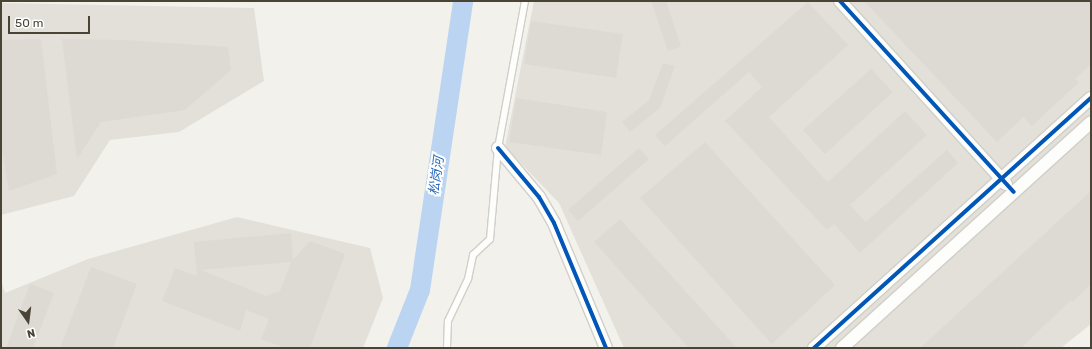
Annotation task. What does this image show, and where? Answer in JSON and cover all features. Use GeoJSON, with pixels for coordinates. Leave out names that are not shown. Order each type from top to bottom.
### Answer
{"type":"FeatureCollection","features":[{"type":"Feature","properties":{"kind":"street"},"geometry":{"type":"LineString","coordinates":[[840,1],[1014,192]]}},
{"type":"Feature","properties":{"kind":"street"},"geometry":{"type":"LineString","coordinates":[[814,348],[1091,98]]}},
{"type":"Feature","properties":{"kind":"street"},"geometry":{"type":"LineString","coordinates":[[842,348],[1091,122]]}},
{"type":"Feature","properties":{"kind":"street"},"geometry":{"type":"LineString","coordinates":[[498,148],[539,197],[554,223],[606,348]]}},
{"type":"Feature","properties":{"kind":"lane"},"geometry":{"type":"LineString","coordinates":[[447,348],[448,321],[468,279],[473,255],[490,239],[498,148],[525,1]]}},
{"type":"Feature","properties":{"kind":"shaded area"},"geometry":{"type":"Polygon","coordinates":[[[534,1],[1091,1],[1091,324],[1061,348],[624,348],[559,203],[505,147],[534,1]]]}},
{"type":"Feature","properties":{"kind":"shaded area"},"geometry":{"type":"Polygon","coordinates":[[[1,3],[254,8],[264,81],[179,132],[110,140],[74,196],[1,215],[1,3]]]}},
{"type":"Feature","properties":{"kind":"shaded area"},"geometry":{"type":"Polygon","coordinates":[[[237,217],[370,248],[383,298],[363,348],[1,348],[1,280],[5,293],[88,259],[237,217]]]}},
{"type":"Feature","properties":{"kind":"building"},"geometry":{"type":"Polygon","coordinates":[[[651,1],[666,1],[681,46],[668,51],[651,1]]]}},
{"type":"Feature","properties":{"kind":"building"},"geometry":{"type":"Polygon","coordinates":[[[864,1],[1091,1],[1091,64],[1075,79],[1079,82],[1032,126],[1023,117],[997,142],[864,1]]]}},
{"type":"Feature","properties":{"kind":"building"},"geometry":{"type":"Polygon","coordinates":[[[808,2],[848,45],[769,117],[822,176],[828,182],[905,111],[927,135],[850,205],[866,222],[947,150],[958,163],[860,253],[834,224],[827,230],[725,121],[762,87],[749,72],[665,146],[655,135],[808,2]]]}},
{"type":"Feature","properties":{"kind":"building"},"geometry":{"type":"Polygon","coordinates":[[[531,21],[623,34],[616,78],[524,64],[531,21]]]}},
{"type":"Feature","properties":{"kind":"building"},"geometry":{"type":"Polygon","coordinates":[[[41,39],[57,174],[9,191],[1,145],[1,40],[41,39]]]}},
{"type":"Feature","properties":{"kind":"building"},"geometry":{"type":"Polygon","coordinates":[[[62,39],[125,40],[228,47],[231,70],[185,110],[101,122],[77,159],[62,39]]]}},
{"type":"Feature","properties":{"kind":"building"},"geometry":{"type":"Polygon","coordinates":[[[663,63],[675,66],[660,108],[630,132],[622,122],[649,100],[663,63]]]}},
{"type":"Feature","properties":{"kind":"building"},"geometry":{"type":"Polygon","coordinates":[[[871,69],[893,92],[825,154],[803,130],[871,69]]]}},
{"type":"Feature","properties":{"kind":"building"},"geometry":{"type":"Polygon","coordinates":[[[516,98],[607,112],[601,155],[509,142],[516,98]]]}},
{"type":"Feature","properties":{"kind":"building"},"geometry":{"type":"Polygon","coordinates":[[[705,142],[835,285],[772,344],[640,198],[705,142]]]}},
{"type":"Feature","properties":{"kind":"building"},"geometry":{"type":"Polygon","coordinates":[[[639,148],[649,159],[578,221],[568,210],[639,148]]]}},
{"type":"Feature","properties":{"kind":"building"},"geometry":{"type":"Polygon","coordinates":[[[1091,191],[1091,284],[1073,302],[1071,300],[1021,348],[920,348],[1091,191]]]}},
{"type":"Feature","properties":{"kind":"building"},"geometry":{"type":"Polygon","coordinates":[[[620,219],[737,348],[689,348],[594,242],[620,219]]]}},
{"type":"Feature","properties":{"kind":"building"},"geometry":{"type":"Polygon","coordinates":[[[291,233],[293,260],[310,241],[345,254],[310,348],[285,348],[261,339],[269,319],[246,310],[240,331],[162,301],[175,268],[197,276],[194,242],[291,233]],[[291,262],[201,270],[266,296],[280,291],[291,262]]]}},
{"type":"Feature","properties":{"kind":"building"},"geometry":{"type":"Polygon","coordinates":[[[91,267],[137,284],[113,348],[60,348],[91,267]]]}},
{"type":"Feature","properties":{"kind":"building"},"geometry":{"type":"Polygon","coordinates":[[[30,284],[54,293],[33,348],[6,348],[30,284]]]}},
{"type":"Feature","properties":{"kind":"waterway","name":"松岗河"},"geometry":{"type":"LineString","coordinates":[[397,348],[420,290],[463,1]]}},
{"type":"Feature","properties":{"kind":"cycle path"},"geometry":{"type":"LineString","coordinates":[[840,1],[1014,192]]}},
{"type":"Feature","properties":{"kind":"cycle path"},"geometry":{"type":"LineString","coordinates":[[814,348],[1091,98]]}},
{"type":"Feature","properties":{"kind":"cycle path"},"geometry":{"type":"LineString","coordinates":[[498,148],[539,197],[554,223],[606,348]]}}]}
